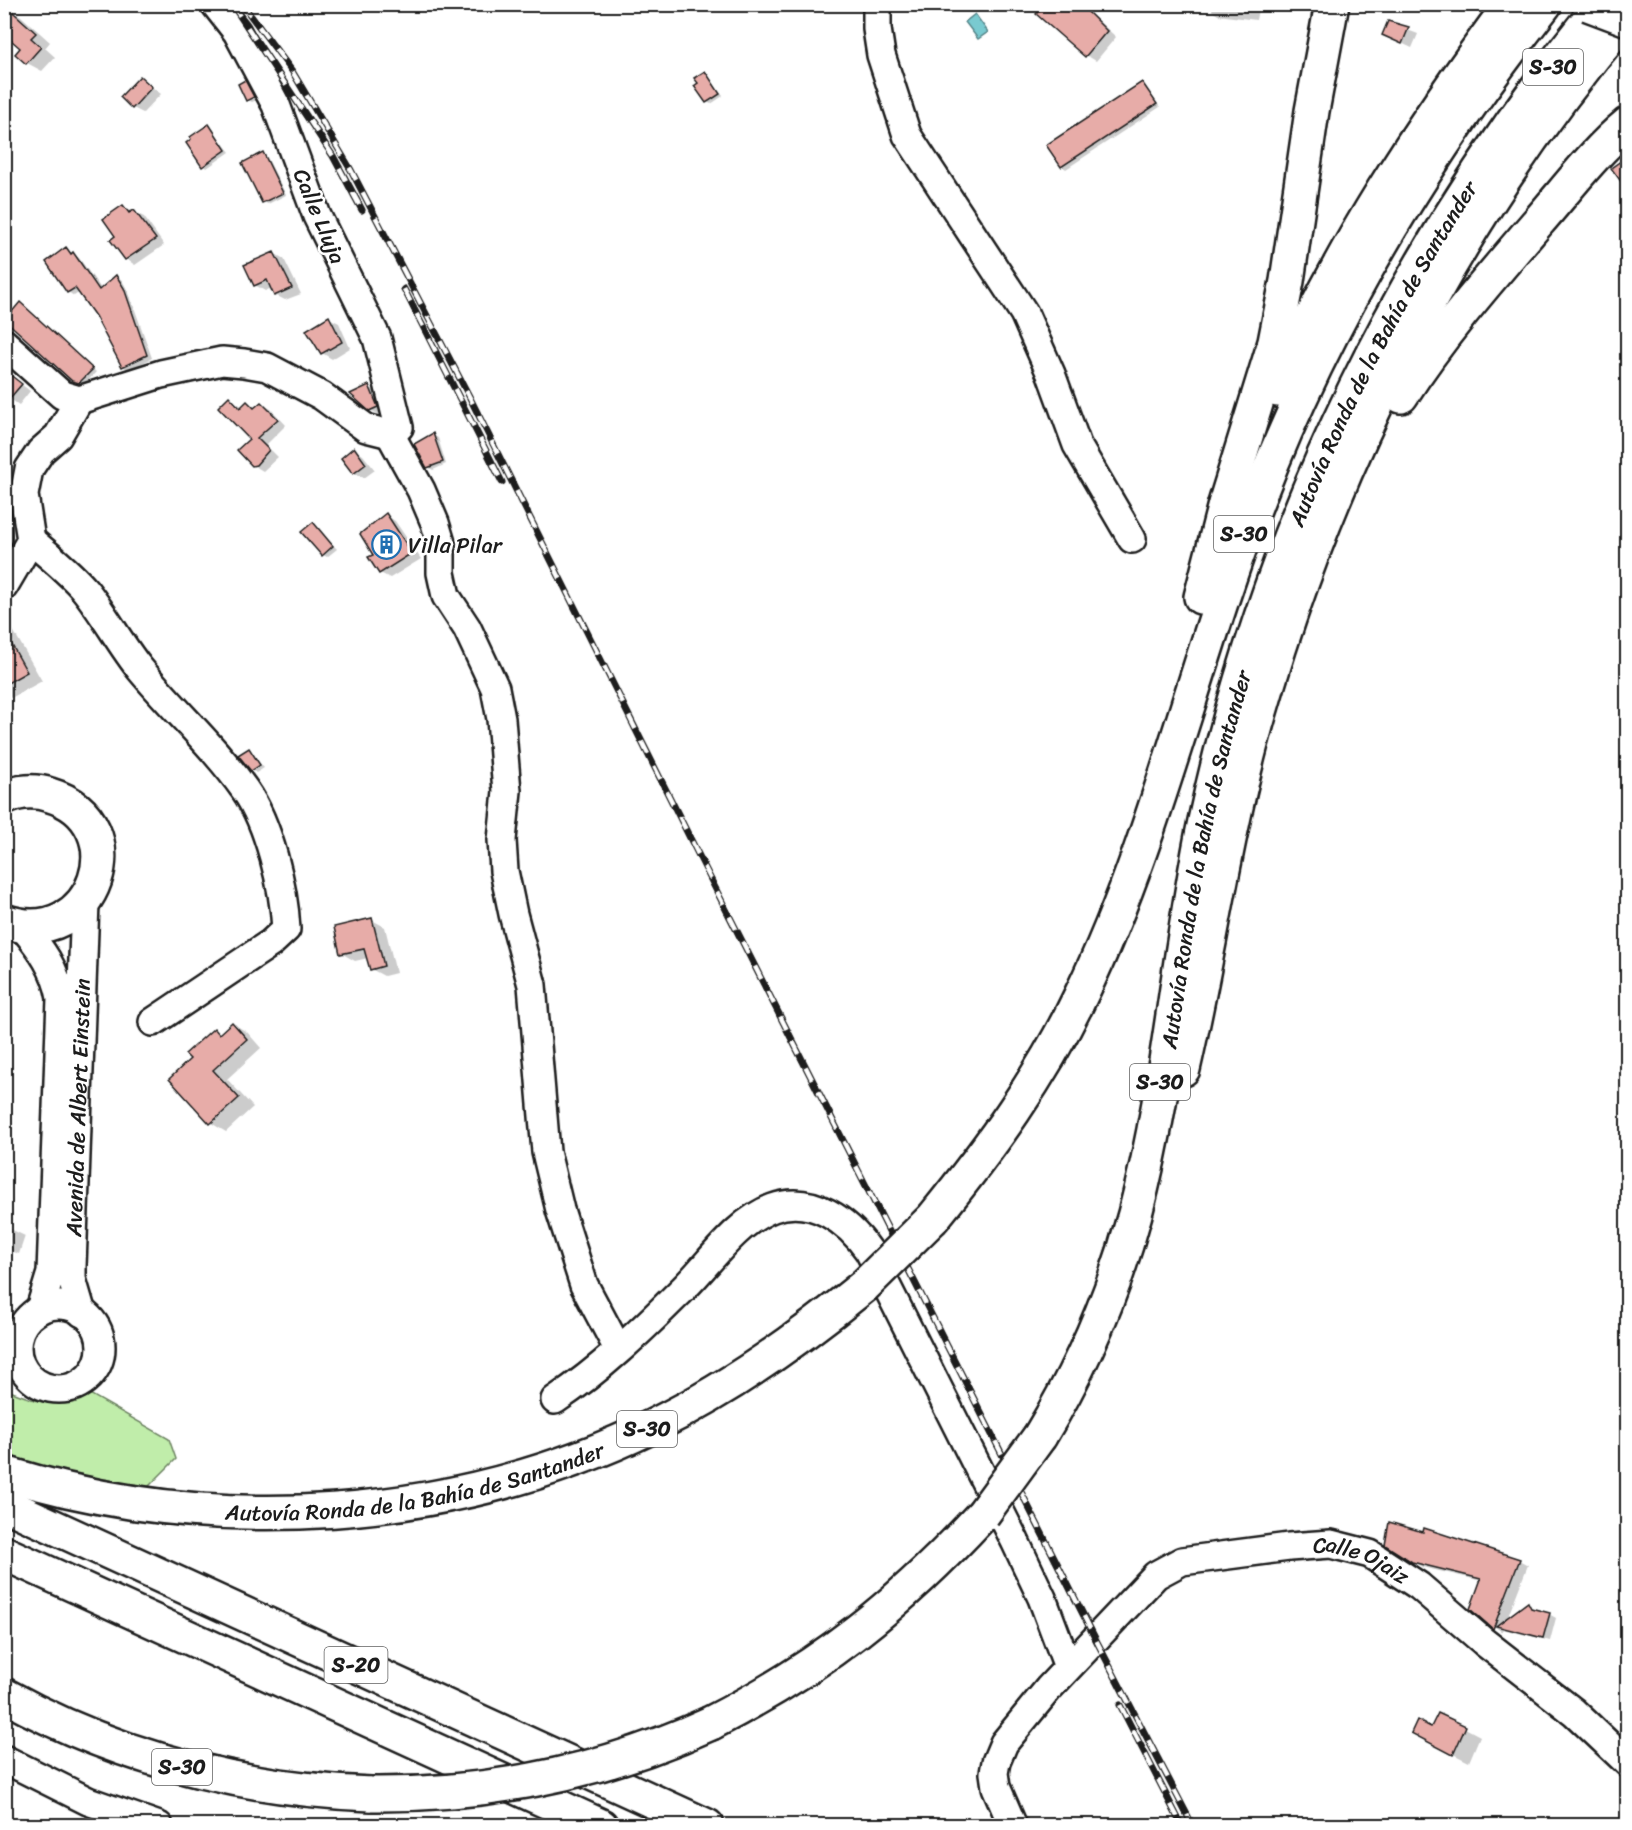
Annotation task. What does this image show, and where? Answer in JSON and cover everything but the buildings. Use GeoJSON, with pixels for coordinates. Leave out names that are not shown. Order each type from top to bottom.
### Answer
{"type":"FeatureCollection","features":[{"type":"Feature","properties":{"kind":"main road"},"geometry":{"type":"LineString","coordinates":[[1081,995],[1275,342],[1287,281],[1312,111],[1332,4]]}},
{"type":"Feature","properties":{"kind":"main road"},"geometry":{"type":"LineString","coordinates":[[1203,590],[1260,432],[1304,334],[1337,269],[1425,123],[1511,4]]}},
{"type":"Feature","properties":{"kind":"main road","name":"Autovía Ronda de la Bahía de Santander"},"geometry":{"type":"LineString","coordinates":[[4,1473],[120,1500],[247,1512],[351,1508],[441,1497],[484,1488],[529,1475],[611,1445],[690,1406],[767,1360],[864,1286],[933,1218],[1016,1110],[1061,1034],[1081,995],[1132,872],[1214,618],[1244,534],[1314,370],[1372,262],[1423,176],[1472,102],[1545,4]]}},
{"type":"Feature","properties":{"kind":"main road"},"geometry":{"type":"LineString","coordinates":[[1071,1379],[1102,1325],[1122,1280],[1154,1190],[1190,1037],[1248,757],[1274,666],[1312,554],[1371,417],[1442,282],[1523,153],[1628,17],[1588,4]]}},
{"type":"Feature","properties":{"kind":"main road","name":"Autovía Ronda de la Bahía de Santander"},"geometry":{"type":"LineString","coordinates":[[4,1695],[74,1730],[115,1746],[201,1773],[289,1789],[371,1794],[469,1791],[554,1777],[642,1752],[711,1723],[802,1672],[873,1621],[940,1560],[983,1514],[1040,1436],[1071,1379],[1108,1297],[1135,1213],[1154,1124],[1197,862],[1216,775],[1252,647],[1296,521],[1369,360],[1434,244],[1506,131],[1602,4]]}},
{"type":"Feature","properties":{"kind":"main road"},"geometry":{"type":"LineString","coordinates":[[1312,554],[1379,431],[1435,347],[1591,160],[1628,124]]}},
{"type":"Feature","properties":{"kind":"main road"},"geometry":{"type":"LineString","coordinates":[[6,795],[28,792],[45,794],[70,803],[83,814],[97,844],[99,861],[96,881],[85,902],[60,920],[44,925],[14,924]]}},
{"type":"Feature","properties":{"kind":"main road","name":"S-20"},"geometry":{"type":"LineString","coordinates":[[4,1504],[707,1826]]}},
{"type":"Feature","properties":{"kind":"main road","name":"S-20"},"geometry":{"type":"LineString","coordinates":[[4,1553],[601,1826]]}},
{"type":"Feature","properties":{"kind":"street","name":"Calle Lluja"},"geometry":{"type":"LineString","coordinates":[[215,4],[237,32],[276,105],[317,216],[377,338],[399,427],[390,434]]}},
{"type":"Feature","properties":{"kind":"street"},"geometry":{"type":"LineString","coordinates":[[877,4],[877,29],[881,56],[908,135],[1024,313],[1051,374],[1077,445],[1132,539]]}},
{"type":"Feature","properties":{"kind":"street"},"geometry":{"type":"LineString","coordinates":[[4,343],[62,395],[79,400],[170,372],[222,361],[244,363],[267,367],[322,396],[366,428],[390,434],[421,490],[435,523],[441,543],[440,560],[446,596],[480,655],[495,688],[501,719],[507,792],[502,840],[504,871],[532,985],[548,1161],[560,1210],[584,1285],[618,1349]]}},
{"type":"Feature","properties":{"kind":"street"},"geometry":{"type":"LineString","coordinates":[[79,400],[58,436],[41,451],[29,469],[24,495],[32,540],[85,589],[130,656],[166,700],[196,728],[246,791],[262,824],[284,900],[286,929],[271,944],[153,1022]]}},
{"type":"Feature","properties":{"kind":"street"},"geometry":{"type":"LineString","coordinates":[[4,585],[32,540]]}},
{"type":"Feature","properties":{"kind":"street","name":"Avenida de Albert Einstein"},"geometry":{"type":"LineString","coordinates":[[82,1312],[72,1279],[72,1267],[85,902]]}},
{"type":"Feature","properties":{"kind":"street","name":"Avenida de Albert Einstein"},"geometry":{"type":"LineString","coordinates":[[14,924],[50,963],[61,998],[51,1274],[23,1322]]}},
{"type":"Feature","properties":{"kind":"street"},"geometry":{"type":"LineString","coordinates":[[555,1400],[581,1383],[761,1214],[787,1205],[821,1209],[842,1220],[856,1232],[869,1251],[1016,1541],[1042,1598],[1068,1667]]}},
{"type":"Feature","properties":{"kind":"street"},"geometry":{"type":"LineString","coordinates":[[4,1368],[35,1382],[56,1389],[66,1388],[86,1379],[93,1371],[100,1350],[100,1339],[95,1327],[82,1312],[69,1306],[55,1305],[23,1322],[17,1353],[21,1365],[35,1382]]}},
{"type":"Feature","properties":{"kind":"street","name":"Calle Ojaiz"},"geometry":{"type":"LineString","coordinates":[[1013,1826],[996,1787],[996,1762],[1016,1726],[1068,1667],[1156,1575],[1182,1561],[1214,1555],[1331,1544],[1370,1554],[1419,1586],[1484,1642],[1574,1712],[1628,1763]]}},
{"type":"Feature","properties":{"kind":"street"},"geometry":{"type":"LineString","coordinates":[[4,1759],[88,1801],[159,1826]]}},
{"type":"Feature","properties":{"kind":"green space"},"geometry":{"type":"Polygon","coordinates":[[[5,1389],[47,1403],[68,1402],[90,1394],[169,1439],[176,1459],[145,1490],[5,1460],[5,1389]]]}},
{"type":"Feature","properties":{"kind":"water"},"geometry":{"type":"Polygon","coordinates":[[[975,14],[988,32],[978,39],[965,22],[975,14]]]}},
{"type":"Feature","properties":{"kind":"waterway"},"geometry":{"type":"LineString","coordinates":[[466,1826],[489,1822],[495,1826]]}},
{"type":"Feature","properties":{"kind":"railway"},"geometry":{"type":"LineString","coordinates":[[232,4],[333,156],[362,210]]}},
{"type":"Feature","properties":{"kind":"railway"},"geometry":{"type":"LineString","coordinates":[[242,4],[292,71],[351,170],[469,396],[701,860],[1095,1638],[1193,1826]]}},
{"type":"Feature","properties":{"kind":"railway"},"geometry":{"type":"LineString","coordinates":[[404,289],[502,482]]}},
{"type":"Feature","properties":{"kind":"railway"},"geometry":{"type":"LineString","coordinates":[[1120,1705],[1182,1826]]}},
{"type":"Feature","properties":{"kind":"place","name":"Villa Pilar"},"geometry":{"type":"Point","coordinates":[387,545]}}]}
